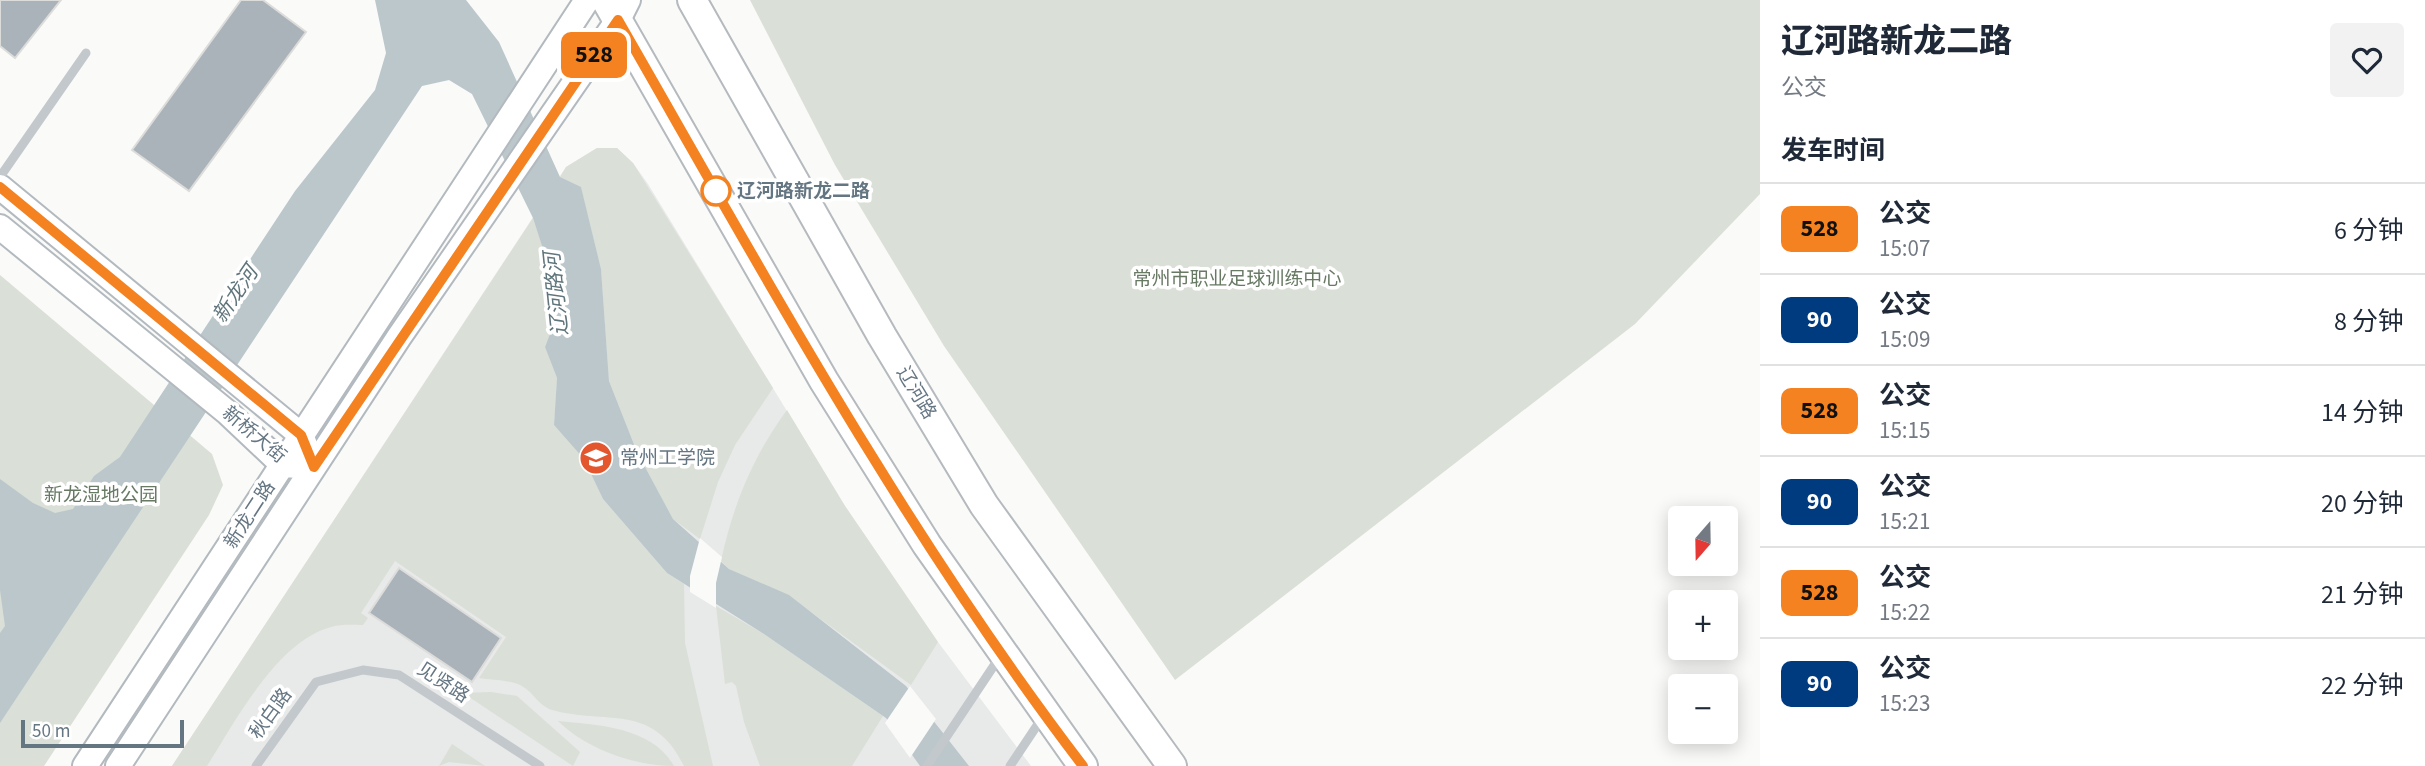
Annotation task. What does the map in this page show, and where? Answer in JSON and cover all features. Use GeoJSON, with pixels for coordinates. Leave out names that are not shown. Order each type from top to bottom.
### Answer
{"type":"FeatureCollection","features":[{"type":"Feature","properties":{"kind":"main road","name":"辽河路"},"geometry":{"type":"LineString","coordinates":[[692,0],[882,336],[984,505],[1172,766]]}},
{"type":"Feature","properties":{"kind":"main road"},"geometry":{"type":"LineString","coordinates":[[617,7],[824,381],[927,545],[1083,766]]}},
{"type":"Feature","properties":{"kind":"street","name":"新龙二路"},"geometry":{"type":"LineString","coordinates":[[85,766],[533,87],[587,0]]}},
{"type":"Feature","properties":{"kind":"street","name":"新龙二路"},"geometry":{"type":"LineString","coordinates":[[118,766],[314,467],[554,113],[617,7]]}},
{"type":"Feature","properties":{"kind":"street","name":"新桥大街"},"geometry":{"type":"LineString","coordinates":[[0,187],[183,334],[301,435],[314,467],[283,465],[228,413],[0,227]]}},
{"type":"Feature","properties":{"kind":"lane"},"geometry":{"type":"LineString","coordinates":[[0,177],[86,52]]}},
{"type":"Feature","properties":{"kind":"lane"},"geometry":{"type":"LineString","coordinates":[[926,766],[1002,654]]}},
{"type":"Feature","properties":{"kind":"lane","name":"见贤路"},"geometry":{"type":"LineString","coordinates":[[316,682],[363,670],[399,675],[540,766]]}},
{"type":"Feature","properties":{"kind":"lane","name":"秋白路"},"geometry":{"type":"LineString","coordinates":[[256,766],[316,682]]}},
{"type":"Feature","properties":{"kind":"lane"},"geometry":{"type":"LineString","coordinates":[[1010,766],[1045,714]]}},
{"type":"Feature","properties":{"kind":"shaded area","name":"常州工学院"},"geometry":{"type":"Polygon","coordinates":[[[597,148],[617,148],[633,163],[648,184],[845,506],[938,642],[1031,766],[172,766],[566,167],[597,148]]]}},
{"type":"Feature","properties":{"kind":"green space","name":"常州市职业足球训练中心"},"geometry":{"type":"Polygon","coordinates":[[[750,0],[1760,0],[1760,194],[1635,324],[1175,680],[944,346],[835,165],[750,0]]]}},
{"type":"Feature","properties":{"kind":"green space"},"geometry":{"type":"Polygon","coordinates":[[[597,148],[617,148],[633,163],[773,388],[735,445],[718,482],[700,539],[673,519],[637,452],[609,381],[601,269],[581,188],[560,177],[566,167],[597,148]]]}},
{"type":"Feature","properties":{"kind":"green space"},"geometry":{"type":"Polygon","coordinates":[[[533,218],[561,305],[545,347],[557,378],[554,425],[584,458],[603,499],[667,573],[684,584],[685,643],[713,766],[684,766],[672,746],[658,732],[643,724],[552,710],[518,684],[479,678],[506,637],[395,561],[361,613],[368,618],[363,625],[331,627],[311,635],[293,648],[259,685],[207,766],[172,766],[533,218]]]}},
{"type":"Feature","properties":{"kind":"green space","name":"新龙湿地公园"},"geometry":{"type":"Polygon","coordinates":[[[0,275],[212,454],[223,485],[209,515],[44,766],[0,766],[0,275]]]}},
{"type":"Feature","properties":{"kind":"green space"},"geometry":{"type":"Polygon","coordinates":[[[787,410],[845,506],[938,642],[911,685],[789,596],[729,569],[721,561],[738,501],[754,463],[787,410]]]}},
{"type":"Feature","properties":{"kind":"green space"},"geometry":{"type":"Polygon","coordinates":[[[716,606],[764,634],[883,716],[852,766],[760,766],[744,722],[736,686],[732,682],[725,684],[716,606]]]}},
{"type":"Feature","properties":{"kind":"green space"},"geometry":{"type":"Polygon","coordinates":[[[491,692],[517,696],[580,752],[573,766],[463,693],[491,692]]]}},
{"type":"Feature","properties":{"kind":"green space"},"geometry":{"type":"Polygon","coordinates":[[[558,721],[623,730],[652,743],[674,766],[643,763],[612,754],[582,740],[558,721]]]}},
{"type":"Feature","properties":{"kind":"green space"},"geometry":{"type":"Polygon","coordinates":[[[452,744],[485,766],[449,762],[439,766],[452,744]]]}},
{"type":"Feature","properties":{"kind":"water","name":"新龙河"},"geometry":{"type":"Polygon","coordinates":[[[375,0],[466,0],[499,42],[560,177],[581,187],[601,269],[609,381],[637,452],[673,519],[729,569],[789,595],[906,686],[969,766],[920,766],[886,718],[764,634],[667,573],[603,499],[584,459],[554,425],[557,378],[545,347],[561,305],[533,218],[472,94],[449,80],[422,86],[0,723],[0,633],[5,626],[0,590],[0,479],[33,503],[55,513],[73,509],[94,476],[120,457],[295,191],[375,90],[386,53],[375,0]]]}},
{"type":"Feature","properties":{"kind":"pier"},"geometry":{"type":"Polygon","coordinates":[[[700,538],[722,557],[716,583],[716,608],[690,592],[690,576],[700,538]]]}},
{"type":"Feature","properties":{"kind":"pier"},"geometry":{"type":"Polygon","coordinates":[[[910,686],[936,719],[910,758],[885,723],[910,686]]]}},
{"type":"Feature","properties":{"kind":"building"},"geometry":{"type":"Polygon","coordinates":[[[0,0],[61,0],[15,58],[0,46],[0,0]]]}},
{"type":"Feature","properties":{"kind":"building"},"geometry":{"type":"Polygon","coordinates":[[[241,0],[263,0],[306,32],[189,191],[132,150],[241,0]]]}},
{"type":"Feature","properties":{"kind":"building"},"geometry":{"type":"Polygon","coordinates":[[[399,568],[501,638],[472,682],[369,613],[399,568]]]}},
{"type":"Feature","properties":{"kind":"bus line","name":"528"},"geometry":{"type":"LineString","coordinates":[[0,187],[183,334],[301,435],[314,467],[399,337],[618,20],[824,381],[927,545],[1083,766]]}},
{"type":"Feature","properties":{"kind":"place","name":"辽河路新龙二路"},"geometry":{"type":"Point","coordinates":[716,191]}},
{"type":"Feature","properties":{"kind":"place","name":"常州工学院"},"geometry":{"type":"Point","coordinates":[596,458]}},
{"type":"Feature","properties":{"kind":"water label","name":"辽河路河"},"geometry":{"type":"Point","coordinates":[556,294]}}]}
